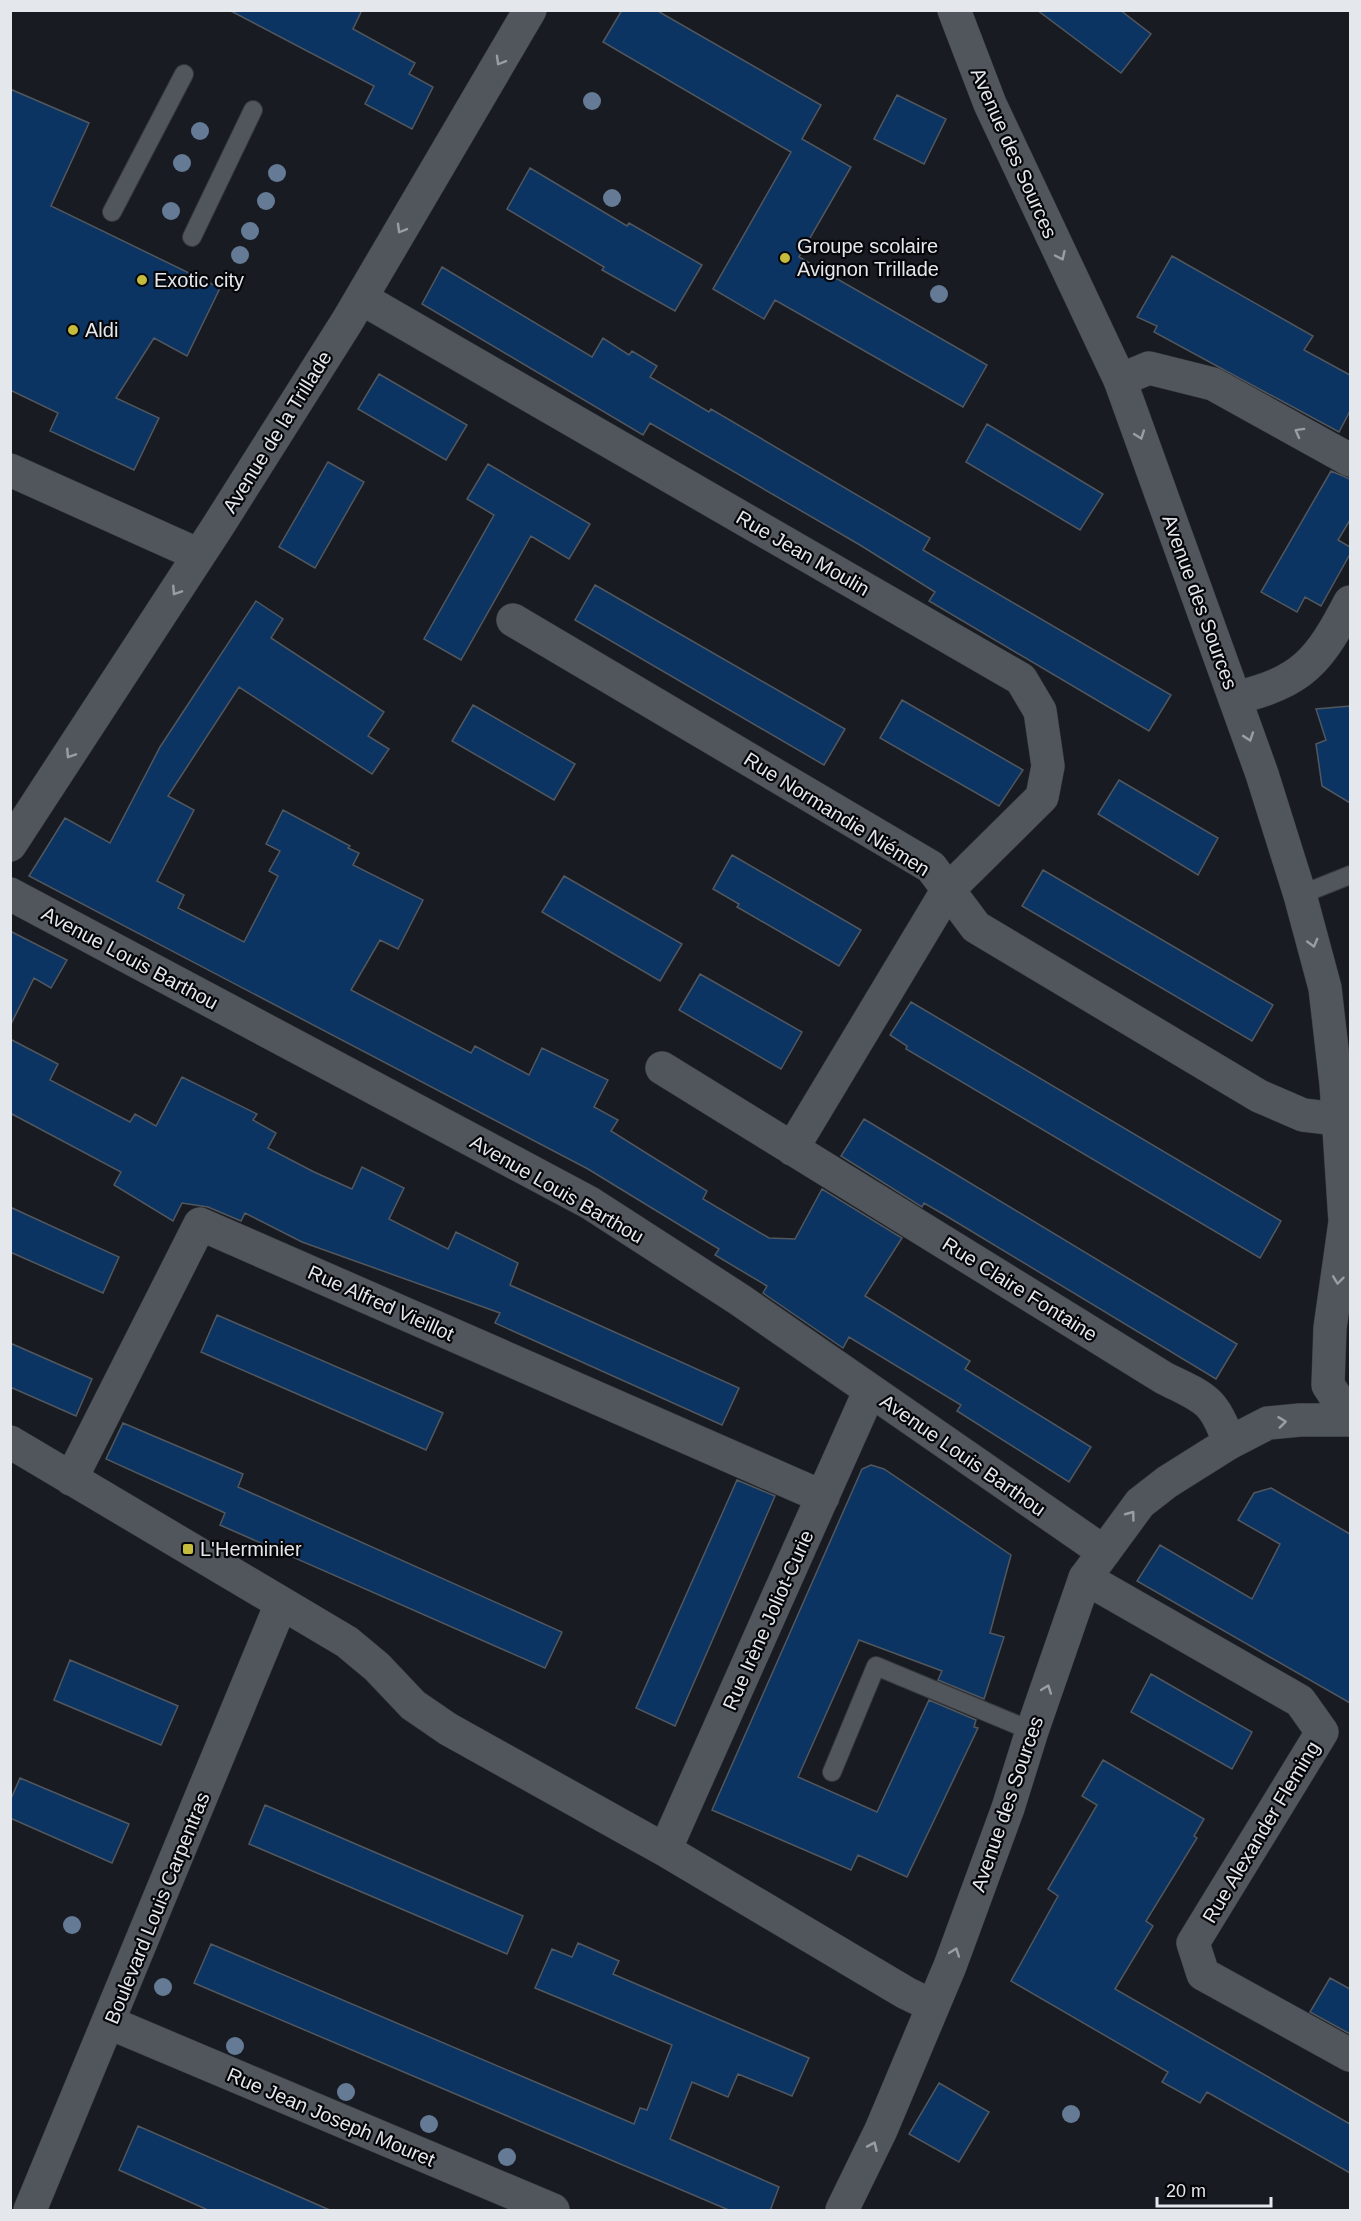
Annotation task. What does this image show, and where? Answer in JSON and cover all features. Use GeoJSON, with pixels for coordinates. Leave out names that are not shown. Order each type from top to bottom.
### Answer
{"type":"FeatureCollection","features":[{"type":"Feature","properties":{"kind":"street","name":"Avenue des Sources"},"geometry":{"type":"LineString","coordinates":[[842,2211],[880,2130],[933,2006],[1008,1809],[1032,1731],[1085,1578],[1140,1503],[1167,1482],[1229,1443],[1268,1423],[1349,1416],[1328,1384],[1326,1365],[1345,1222],[1325,988],[1300,896],[1235,698],[1119,380],[990,104],[954,10]]}},
{"type":"Feature","properties":{"kind":"street","name":"Avenue de la Trillade"},"geometry":{"type":"LineString","coordinates":[[10,844],[199,555],[361,298],[521,13]]}},
{"type":"Feature","properties":{"kind":"street","name":"Rue Jean Moulin"},"geometry":{"type":"LineString","coordinates":[[361,298],[1021,678],[1040,711],[1048,766],[1042,797],[947,891]]}},
{"type":"Feature","properties":{"kind":"street"},"geometry":{"type":"LineString","coordinates":[[1119,380],[1149,368],[1213,384],[1350,460]]}},
{"type":"Feature","properties":{"kind":"street"},"geometry":{"type":"LineString","coordinates":[[10,470],[199,555]]}},
{"type":"Feature","properties":{"kind":"street"},"geometry":{"type":"LineString","coordinates":[[1235,698],[1264,692],[1299,675],[1328,645],[1350,602]]}},
{"type":"Feature","properties":{"kind":"street","name":"Rue Normandie Niémen"},"geometry":{"type":"LineString","coordinates":[[513,620],[931,867],[976,927],[1259,1096],[1303,1115],[1337,1119]]}},
{"type":"Feature","properties":{"kind":"street"},"geometry":{"type":"LineString","coordinates":[[792,1149],[947,891]]}},
{"type":"Feature","properties":{"kind":"street","name":"Avenue Louis Barthou"},"geometry":{"type":"LineString","coordinates":[[10,894],[590,1203],[740,1300],[1104,1552]]}},
{"type":"Feature","properties":{"kind":"street","name":"Rue Claire Fontaine"},"geometry":{"type":"LineString","coordinates":[[662,1068],[1164,1378],[1208,1401],[1222,1422],[1229,1443]]}},
{"type":"Feature","properties":{"kind":"street","name":"Rue Alfred Vieillot"},"geometry":{"type":"LineString","coordinates":[[71,1479],[200,1224],[823,1497]]}},
{"type":"Feature","properties":{"kind":"street","name":"Rue Irène Joliot-Curie"},"geometry":{"type":"LineString","coordinates":[[665,1850],[870,1390]]}},
{"type":"Feature","properties":{"kind":"street"},"geometry":{"type":"LineString","coordinates":[[10,1442],[347,1642],[377,1667],[412,1705],[448,1729],[665,1850],[933,2006]]}},
{"type":"Feature","properties":{"kind":"street","name":"Rue Alexander Fleming"},"geometry":{"type":"LineString","coordinates":[[1085,1578],[1300,1701],[1322,1732],[1193,1943],[1203,1974],[1350,2055]]}},
{"type":"Feature","properties":{"kind":"street","name":"Boulevard Louis Carpentras"},"geometry":{"type":"LineString","coordinates":[[30,2211],[110,2023],[281,1604]]}},
{"type":"Feature","properties":{"kind":"street","name":"Rue Jean Joseph Mouret"},"geometry":{"type":"LineString","coordinates":[[110,2023],[553,2211]]}},
{"type":"Feature","properties":{"kind":"lane"},"geometry":{"type":"LineString","coordinates":[[112,212],[184,74]]}},
{"type":"Feature","properties":{"kind":"lane"},"geometry":{"type":"LineString","coordinates":[[192,237],[253,110]]}},
{"type":"Feature","properties":{"kind":"lane"},"geometry":{"type":"LineString","coordinates":[[1300,896],[1350,875]]}},
{"type":"Feature","properties":{"kind":"lane"},"geometry":{"type":"LineString","coordinates":[[832,1772],[876,1666],[1032,1731]]}},
{"type":"Feature","properties":{"kind":"building"},"geometry":{"type":"Polygon","coordinates":[[[229,10],[362,10],[353,29],[415,63],[409,74],[433,87],[412,129],[365,104],[374,86],[229,10]]]}},
{"type":"Feature","properties":{"kind":"building"},"geometry":{"type":"Polygon","coordinates":[[[622,10],[656,10],[821,105],[802,139],[851,167],[799,257],[987,365],[963,407],[775,300],[764,319],[713,289],[791,152],[603,42],[622,10]]]}},
{"type":"Feature","properties":{"kind":"building"},"geometry":{"type":"Polygon","coordinates":[[[1037,10],[1120,10],[1151,34],[1121,73],[1037,10]]]}},
{"type":"Feature","properties":{"kind":"building"},"geometry":{"type":"Polygon","coordinates":[[[10,89],[89,123],[51,206],[220,288],[187,356],[154,338],[116,398],[159,418],[134,470],[50,431],[58,413],[10,390],[10,89]]]}},
{"type":"Feature","properties":{"kind":"building"},"geometry":{"type":"Polygon","coordinates":[[[897,95],[946,119],[924,164],[874,139],[897,95]]]}},
{"type":"Feature","properties":{"kind":"building"},"geometry":{"type":"Polygon","coordinates":[[[530,168],[627,226],[629,223],[702,265],[675,311],[602,270],[604,267],[507,209],[530,168]]]}},
{"type":"Feature","properties":{"kind":"building"},"geometry":{"type":"Polygon","coordinates":[[[1172,256],[1313,336],[1304,350],[1350,375],[1350,411],[1339,432],[1154,332],[1157,326],[1137,317],[1172,256]]]}},
{"type":"Feature","properties":{"kind":"building"},"geometry":{"type":"Polygon","coordinates":[[[442,267],[592,357],[603,338],[629,355],[632,351],[657,366],[650,377],[709,412],[711,409],[930,538],[923,550],[1171,695],[1149,731],[929,601],[935,592],[860,545],[650,423],[643,435],[422,304],[442,267]]]}},
{"type":"Feature","properties":{"kind":"building"},"geometry":{"type":"Polygon","coordinates":[[[379,374],[467,425],[446,460],[358,409],[379,374]]]}},
{"type":"Feature","properties":{"kind":"building"},"geometry":{"type":"Polygon","coordinates":[[[987,424],[1103,494],[1080,530],[966,462],[987,424]]]}},
{"type":"Feature","properties":{"kind":"building"},"geometry":{"type":"Polygon","coordinates":[[[328,462],[364,482],[315,568],[279,547],[328,462]]]}},
{"type":"Feature","properties":{"kind":"building"},"geometry":{"type":"Polygon","coordinates":[[[488,464],[590,524],[569,559],[531,536],[461,660],[424,639],[494,515],[467,499],[488,464]]]}},
{"type":"Feature","properties":{"kind":"building"},"geometry":{"type":"Polygon","coordinates":[[[1331,471],[1350,479],[1350,520],[1338,540],[1350,547],[1350,554],[1321,606],[1305,597],[1297,612],[1261,592],[1331,471]]]}},
{"type":"Feature","properties":{"kind":"building"},"geometry":{"type":"Polygon","coordinates":[[[595,585],[845,729],[824,765],[575,620],[595,585]]]}},
{"type":"Feature","properties":{"kind":"building"},"geometry":{"type":"Polygon","coordinates":[[[256,601],[283,619],[271,638],[384,712],[368,736],[389,749],[372,774],[239,687],[168,796],[194,810],[157,881],[184,895],[178,908],[244,942],[278,876],[269,871],[280,851],[266,844],[283,810],[350,846],[348,848],[359,853],[353,865],[423,900],[398,949],[380,940],[351,990],[471,1053],[475,1046],[529,1075],[542,1048],[608,1080],[594,1107],[618,1120],[611,1131],[707,1191],[703,1199],[769,1238],[795,1239],[822,1189],[902,1238],[865,1296],[970,1361],[965,1369],[1091,1447],[1069,1482],[957,1411],[961,1405],[849,1337],[843,1348],[763,1293],[767,1286],[715,1255],[719,1249],[588,1169],[29,876],[65,818],[110,843],[160,747],[256,601]]]}},
{"type":"Feature","properties":{"kind":"building"},"geometry":{"type":"Polygon","coordinates":[[[902,700],[1023,770],[999,806],[880,738],[902,700]]]}},
{"type":"Feature","properties":{"kind":"building"},"geometry":{"type":"Polygon","coordinates":[[[473,705],[575,764],[554,800],[452,741],[473,705]]]}},
{"type":"Feature","properties":{"kind":"building"},"geometry":{"type":"Polygon","coordinates":[[[1350,706],[1350,803],[1322,786],[1316,744],[1326,740],[1316,709],[1350,706]]]}},
{"type":"Feature","properties":{"kind":"building"},"geometry":{"type":"Polygon","coordinates":[[[1119,780],[1218,838],[1198,875],[1098,814],[1119,780]]]}},
{"type":"Feature","properties":{"kind":"building"},"geometry":{"type":"Polygon","coordinates":[[[732,855],[861,930],[839,966],[737,907],[739,904],[713,889],[732,855]]]}},
{"type":"Feature","properties":{"kind":"building"},"geometry":{"type":"Polygon","coordinates":[[[1043,870],[1273,1005],[1252,1041],[1022,906],[1043,870]]]}},
{"type":"Feature","properties":{"kind":"building"},"geometry":{"type":"Polygon","coordinates":[[[564,876],[682,944],[660,981],[542,912],[564,876]]]}},
{"type":"Feature","properties":{"kind":"building"},"geometry":{"type":"Polygon","coordinates":[[[10,931],[67,960],[51,988],[34,978],[10,1026],[10,931]]]}},
{"type":"Feature","properties":{"kind":"building"},"geometry":{"type":"Polygon","coordinates":[[[700,974],[802,1032],[781,1069],[679,1010],[700,974]]]}},
{"type":"Feature","properties":{"kind":"building"},"geometry":{"type":"Polygon","coordinates":[[[911,1002],[1281,1221],[1260,1258],[906,1049],[907,1046],[890,1035],[911,1002]]]}},
{"type":"Feature","properties":{"kind":"building"},"geometry":{"type":"Polygon","coordinates":[[[10,1039],[58,1064],[50,1080],[130,1122],[135,1114],[156,1126],[182,1077],[257,1114],[253,1120],[276,1133],[268,1148],[314,1172],[352,1189],[362,1167],[404,1188],[389,1219],[448,1249],[456,1232],[518,1263],[510,1285],[739,1388],[722,1425],[495,1323],[500,1313],[302,1242],[245,1213],[241,1221],[208,1207],[182,1203],[173,1221],[114,1185],[121,1172],[10,1113],[10,1039]]]}},
{"type":"Feature","properties":{"kind":"building"},"geometry":{"type":"Polygon","coordinates":[[[864,1119],[1237,1344],[1216,1379],[943,1214],[924,1203],[922,1207],[841,1156],[864,1119]]]}},
{"type":"Feature","properties":{"kind":"building"},"geometry":{"type":"Polygon","coordinates":[[[10,1207],[119,1257],[103,1293],[10,1252],[10,1207]]]}},
{"type":"Feature","properties":{"kind":"building"},"geometry":{"type":"Polygon","coordinates":[[[217,1315],[443,1413],[426,1450],[201,1352],[217,1315]]]}},
{"type":"Feature","properties":{"kind":"building"},"geometry":{"type":"Polygon","coordinates":[[[10,1343],[92,1379],[76,1416],[10,1387],[10,1343]]]}},
{"type":"Feature","properties":{"kind":"building"},"geometry":{"type":"Polygon","coordinates":[[[123,1423],[243,1474],[238,1487],[562,1632],[545,1668],[220,1525],[225,1513],[106,1459],[123,1423]]]}},
{"type":"Feature","properties":{"kind":"building"},"geometry":{"type":"Polygon","coordinates":[[[871,1465],[884,1469],[1011,1555],[990,1633],[1004,1637],[984,1699],[938,1680],[942,1671],[859,1640],[798,1777],[877,1812],[929,1700],[976,1720],[974,1727],[978,1728],[907,1877],[858,1855],[851,1870],[712,1810],[862,1469],[871,1465]]]}},
{"type":"Feature","properties":{"kind":"building"},"geometry":{"type":"Polygon","coordinates":[[[737,1480],[775,1496],[675,1726],[636,1708],[737,1480]]]}},
{"type":"Feature","properties":{"kind":"building"},"geometry":{"type":"Polygon","coordinates":[[[1271,1488],[1350,1534],[1350,1703],[1137,1581],[1160,1545],[1252,1599],[1280,1544],[1238,1520],[1254,1493],[1271,1488]]]}},
{"type":"Feature","properties":{"kind":"building"},"geometry":{"type":"Polygon","coordinates":[[[70,1660],[178,1706],[161,1745],[54,1700],[70,1660]]]}},
{"type":"Feature","properties":{"kind":"building"},"geometry":{"type":"Polygon","coordinates":[[[1151,1674],[1252,1732],[1232,1769],[1131,1712],[1151,1674]]]}},
{"type":"Feature","properties":{"kind":"building"},"geometry":{"type":"Polygon","coordinates":[[[1103,1760],[1204,1819],[1194,1836],[1197,1838],[1146,1921],[1153,1926],[1115,1989],[1350,2124],[1350,2173],[1207,2092],[1200,2103],[1162,2082],[1168,2072],[1011,1981],[1058,1896],[1048,1889],[1097,1805],[1082,1796],[1103,1760]]]}},
{"type":"Feature","properties":{"kind":"building"},"geometry":{"type":"Polygon","coordinates":[[[20,1778],[129,1824],[112,1863],[10,1818],[10,1801],[20,1778]]]}},
{"type":"Feature","properties":{"kind":"building"},"geometry":{"type":"Polygon","coordinates":[[[265,1805],[523,1916],[507,1954],[249,1844],[265,1805]]]}},
{"type":"Feature","properties":{"kind":"building"},"geometry":{"type":"Polygon","coordinates":[[[578,1943],[619,1961],[613,1974],[809,2058],[792,2096],[738,2074],[728,2097],[692,2082],[670,2139],[779,2187],[770,2211],[731,2211],[194,1983],[211,1944],[634,2124],[640,2108],[647,2110],[672,2045],[535,1988],[552,1949],[572,1957],[578,1943]]]}},
{"type":"Feature","properties":{"kind":"building"},"geometry":{"type":"Polygon","coordinates":[[[1330,1978],[1350,1989],[1350,2034],[1310,2012],[1330,1978]]]}},
{"type":"Feature","properties":{"kind":"building"},"geometry":{"type":"Polygon","coordinates":[[[939,2083],[989,2112],[959,2162],[909,2134],[939,2083]]]}},
{"type":"Feature","properties":{"kind":"building"},"geometry":{"type":"Polygon","coordinates":[[[138,2126],[332,2211],[210,2211],[119,2170],[138,2126]]]}},
{"type":"Feature","properties":{"kind":"place","name":"Groupe scolaire Avignon Trillade"},"geometry":{"type":"Point","coordinates":[785,258]}},
{"type":"Feature","properties":{"kind":"place","name":"Exotic city"},"geometry":{"type":"Point","coordinates":[142,280]}},
{"type":"Feature","properties":{"kind":"place","name":"Aldi"},"geometry":{"type":"Point","coordinates":[73,330]}},
{"type":"Feature","properties":{"kind":"place","name":"L'Herminier"},"geometry":{"type":"Point","coordinates":[188,1549]}}]}
